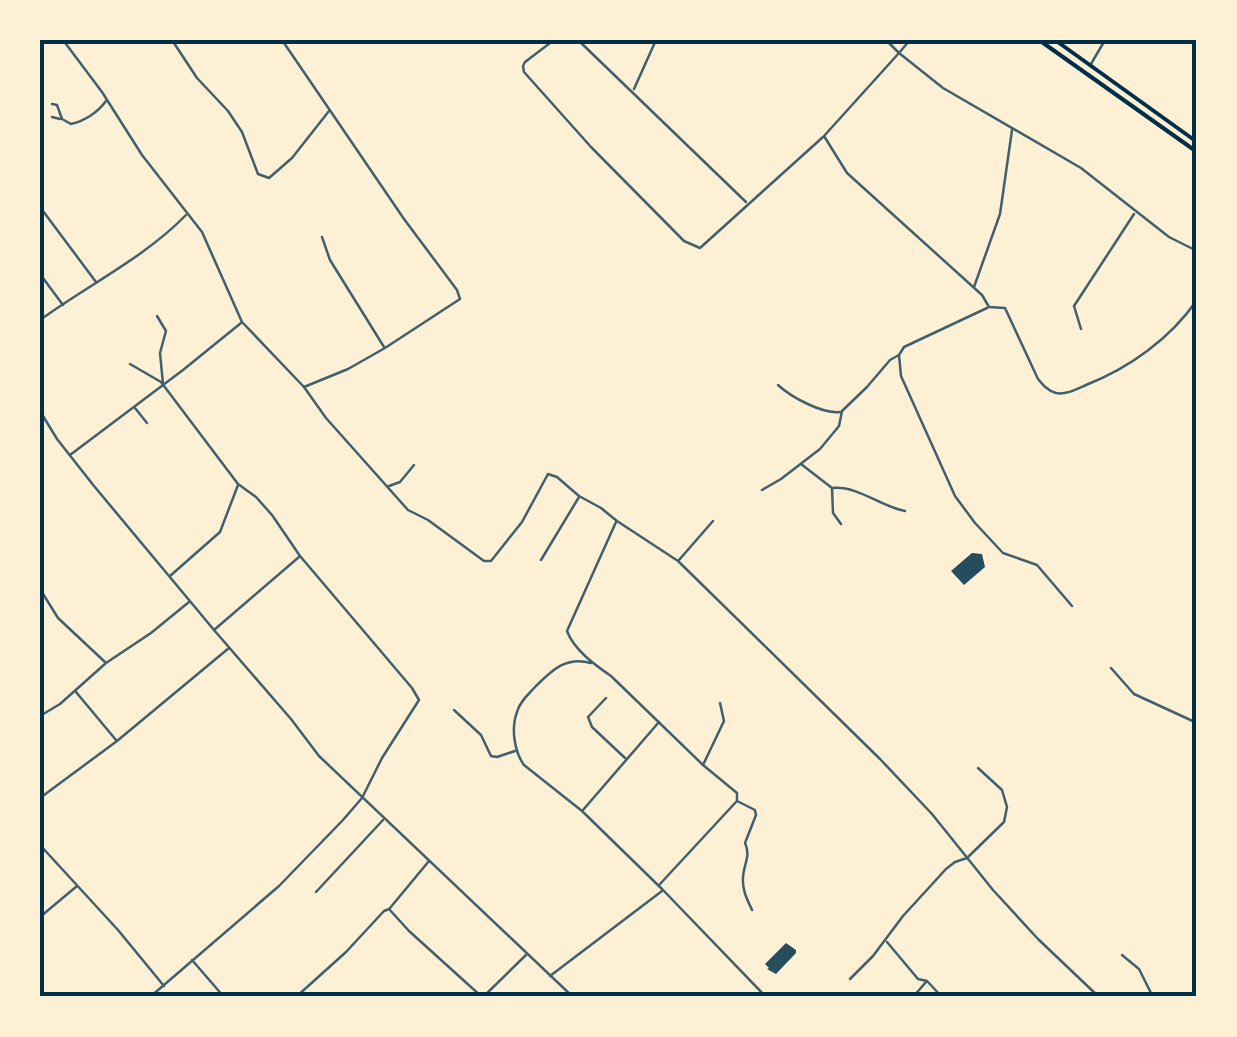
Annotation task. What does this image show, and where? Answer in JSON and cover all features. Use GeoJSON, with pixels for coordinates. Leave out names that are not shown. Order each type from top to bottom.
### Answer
{"type":"FeatureCollection","features":[{"type":"Feature","properties":{"kind":"main road"},"geometry":{"type":"LineString","coordinates":[[1038,40],[1197,152]]}},
{"type":"Feature","properties":{"kind":"main road"},"geometry":{"type":"LineString","coordinates":[[1055,40],[1197,142]]}},
{"type":"Feature","properties":{"kind":"street"},"geometry":{"type":"LineString","coordinates":[[63,40],[207,241],[242,322],[304,387],[326,418],[408,510],[488,562],[522,522],[548,474],[678,561],[880,759],[1038,939],[1099,997]]}},
{"type":"Feature","properties":{"kind":"street"},"geometry":{"type":"LineString","coordinates":[[172,40],[197,78],[242,132],[262,177],[269,178],[292,158],[329,110]]}},
{"type":"Feature","properties":{"kind":"street"},"geometry":{"type":"LineString","coordinates":[[282,40],[404,219],[458,290],[460,299],[385,348],[304,387]]}},
{"type":"Feature","properties":{"kind":"street"},"geometry":{"type":"LineString","coordinates":[[554,40],[525,62],[524,72],[684,242],[700,248],[824,136],[910,40]]}},
{"type":"Feature","properties":{"kind":"street"},"geometry":{"type":"LineString","coordinates":[[578,40],[748,203]]}},
{"type":"Feature","properties":{"kind":"street"},"geometry":{"type":"LineString","coordinates":[[633,91],[656,40]]}},
{"type":"Feature","properties":{"kind":"street"},"geometry":{"type":"LineString","coordinates":[[886,40],[943,88],[1081,168],[1169,238],[1197,251]]}},
{"type":"Feature","properties":{"kind":"street"},"geometry":{"type":"LineString","coordinates":[[1090,66],[1105,40]]}},
{"type":"Feature","properties":{"kind":"street"},"geometry":{"type":"LineString","coordinates":[[52,117],[71,124],[85,120],[106,99]]}},
{"type":"Feature","properties":{"kind":"street"},"geometry":{"type":"LineString","coordinates":[[52,104],[56,104],[62,120]]}},
{"type":"Feature","properties":{"kind":"street"},"geometry":{"type":"LineString","coordinates":[[974,287],[1000,214],[1012,129]]}},
{"type":"Feature","properties":{"kind":"street"},"geometry":{"type":"LineString","coordinates":[[824,136],[848,173],[974,287],[988,308]]}},
{"type":"Feature","properties":{"kind":"street"},"geometry":{"type":"LineString","coordinates":[[40,208],[96,283]]}},
{"type":"Feature","properties":{"kind":"street"},"geometry":{"type":"LineString","coordinates":[[1081,329],[1074,306],[1135,212]]}},
{"type":"Feature","properties":{"kind":"street"},"geometry":{"type":"LineString","coordinates":[[40,320],[165,234],[187,214]]}},
{"type":"Feature","properties":{"kind":"street"},"geometry":{"type":"LineString","coordinates":[[322,237],[330,260],[385,348]]}},
{"type":"Feature","properties":{"kind":"street"},"geometry":{"type":"LineString","coordinates":[[40,274],[62,305]]}},
{"type":"Feature","properties":{"kind":"street"},"geometry":{"type":"LineString","coordinates":[[762,490],[820,449],[839,426],[842,412],[904,347],[988,308],[1000,306],[1008,311],[1038,379],[1054,393],[1065,393],[1112,375],[1168,335],[1197,300]]}},
{"type":"Feature","properties":{"kind":"street"},"geometry":{"type":"LineString","coordinates":[[157,316],[166,331],[160,353],[164,386]]}},
{"type":"Feature","properties":{"kind":"street"},"geometry":{"type":"LineString","coordinates":[[70,455],[242,322]]}},
{"type":"Feature","properties":{"kind":"street"},"geometry":{"type":"LineString","coordinates":[[899,355],[902,376],[955,496],[1003,553],[1037,565],[1072,606]]}},
{"type":"Feature","properties":{"kind":"street"},"geometry":{"type":"LineString","coordinates":[[130,364],[164,386],[238,484],[272,515],[300,556],[418,700],[362,798],[279,886],[150,997]]}},
{"type":"Feature","properties":{"kind":"street"},"geometry":{"type":"LineString","coordinates":[[778,385],[790,396],[820,409],[842,412]]}},
{"type":"Feature","properties":{"kind":"street"},"geometry":{"type":"LineString","coordinates":[[134,407],[147,423]]}},
{"type":"Feature","properties":{"kind":"street"},"geometry":{"type":"LineString","coordinates":[[40,411],[94,486],[319,756],[572,997]]}},
{"type":"Feature","properties":{"kind":"street"},"geometry":{"type":"LineString","coordinates":[[800,463],[832,488],[852,490],[905,511]]}},
{"type":"Feature","properties":{"kind":"street"},"geometry":{"type":"LineString","coordinates":[[388,487],[400,482],[414,464]]}},
{"type":"Feature","properties":{"kind":"street"},"geometry":{"type":"LineString","coordinates":[[170,576],[220,532],[238,484]]}},
{"type":"Feature","properties":{"kind":"street"},"geometry":{"type":"LineString","coordinates":[[832,488],[833,513],[841,524]]}},
{"type":"Feature","properties":{"kind":"street"},"geometry":{"type":"LineString","coordinates":[[540,560],[579,496]]}},
{"type":"Feature","properties":{"kind":"street"},"geometry":{"type":"LineString","coordinates":[[678,561],[713,520]]}},
{"type":"Feature","properties":{"kind":"street"},"geometry":{"type":"LineString","coordinates":[[617,521],[567,631],[570,639],[737,794],[737,801],[658,886]]}},
{"type":"Feature","properties":{"kind":"street"},"geometry":{"type":"LineString","coordinates":[[214,630],[300,556]]}},
{"type":"Feature","properties":{"kind":"street"},"geometry":{"type":"LineString","coordinates":[[40,589],[58,618],[106,663]]}},
{"type":"Feature","properties":{"kind":"street"},"geometry":{"type":"LineString","coordinates":[[40,716],[190,602]]}},
{"type":"Feature","properties":{"kind":"street"},"geometry":{"type":"LineString","coordinates":[[40,798],[117,742],[230,647]]}},
{"type":"Feature","properties":{"kind":"street"},"geometry":{"type":"LineString","coordinates":[[594,664],[580,660],[557,666],[524,699],[514,725],[516,755],[582,811],[766,997]]}},
{"type":"Feature","properties":{"kind":"street"},"geometry":{"type":"LineString","coordinates":[[1111,668],[1134,694],[1197,723]]}},
{"type":"Feature","properties":{"kind":"street"},"geometry":{"type":"LineString","coordinates":[[75,691],[117,742]]}},
{"type":"Feature","properties":{"kind":"street"},"geometry":{"type":"LineString","coordinates":[[606,698],[588,716],[592,726],[626,759]]}},
{"type":"Feature","properties":{"kind":"street"},"geometry":{"type":"LineString","coordinates":[[703,766],[724,721],[720,703]]}},
{"type":"Feature","properties":{"kind":"street"},"geometry":{"type":"LineString","coordinates":[[454,710],[482,735],[491,756],[497,758],[516,750]]}},
{"type":"Feature","properties":{"kind":"street"},"geometry":{"type":"LineString","coordinates":[[582,811],[658,722]]}},
{"type":"Feature","properties":{"kind":"street"},"geometry":{"type":"LineString","coordinates":[[850,979],[946,870],[967,858],[1004,822],[1007,806],[1002,790],[978,768]]}},
{"type":"Feature","properties":{"kind":"street"},"geometry":{"type":"LineString","coordinates":[[737,801],[749,805],[756,814],[745,843],[748,858],[742,880],[752,910]]}},
{"type":"Feature","properties":{"kind":"street"},"geometry":{"type":"LineString","coordinates":[[316,892],[384,818]]}},
{"type":"Feature","properties":{"kind":"street"},"geometry":{"type":"LineString","coordinates":[[40,846],[164,986]]}},
{"type":"Feature","properties":{"kind":"street"},"geometry":{"type":"LineString","coordinates":[[296,997],[389,909],[428,861]]}},
{"type":"Feature","properties":{"kind":"street"},"geometry":{"type":"LineString","coordinates":[[40,917],[78,886]]}},
{"type":"Feature","properties":{"kind":"street"},"geometry":{"type":"LineString","coordinates":[[550,976],[663,890]]}},
{"type":"Feature","properties":{"kind":"street"},"geometry":{"type":"LineString","coordinates":[[389,909],[483,997],[527,954]]}},
{"type":"Feature","properties":{"kind":"street"},"geometry":{"type":"LineString","coordinates":[[886,941],[918,978],[927,981],[942,997]]}},
{"type":"Feature","properties":{"kind":"street"},"geometry":{"type":"LineString","coordinates":[[1122,955],[1139,968],[1153,997]]}},
{"type":"Feature","properties":{"kind":"street"},"geometry":{"type":"LineString","coordinates":[[192,960],[224,997]]}},
{"type":"Feature","properties":{"kind":"street"},"geometry":{"type":"LineString","coordinates":[[912,997],[927,981]]}},
{"type":"Feature","properties":{"kind":"street"},"geometry":{"type":"LineString","coordinates":[[303,991],[308,997]]}},
{"type":"Feature","properties":{"kind":"building"},"geometry":{"type":"Polygon","coordinates":[[[972,553],[982,554],[985,567],[964,585],[951,571],[972,553]]]}},
{"type":"Feature","properties":{"kind":"building"},"geometry":{"type":"Polygon","coordinates":[[[786,943],[796,953],[776,974],[765,964],[786,943]]]}}]}
